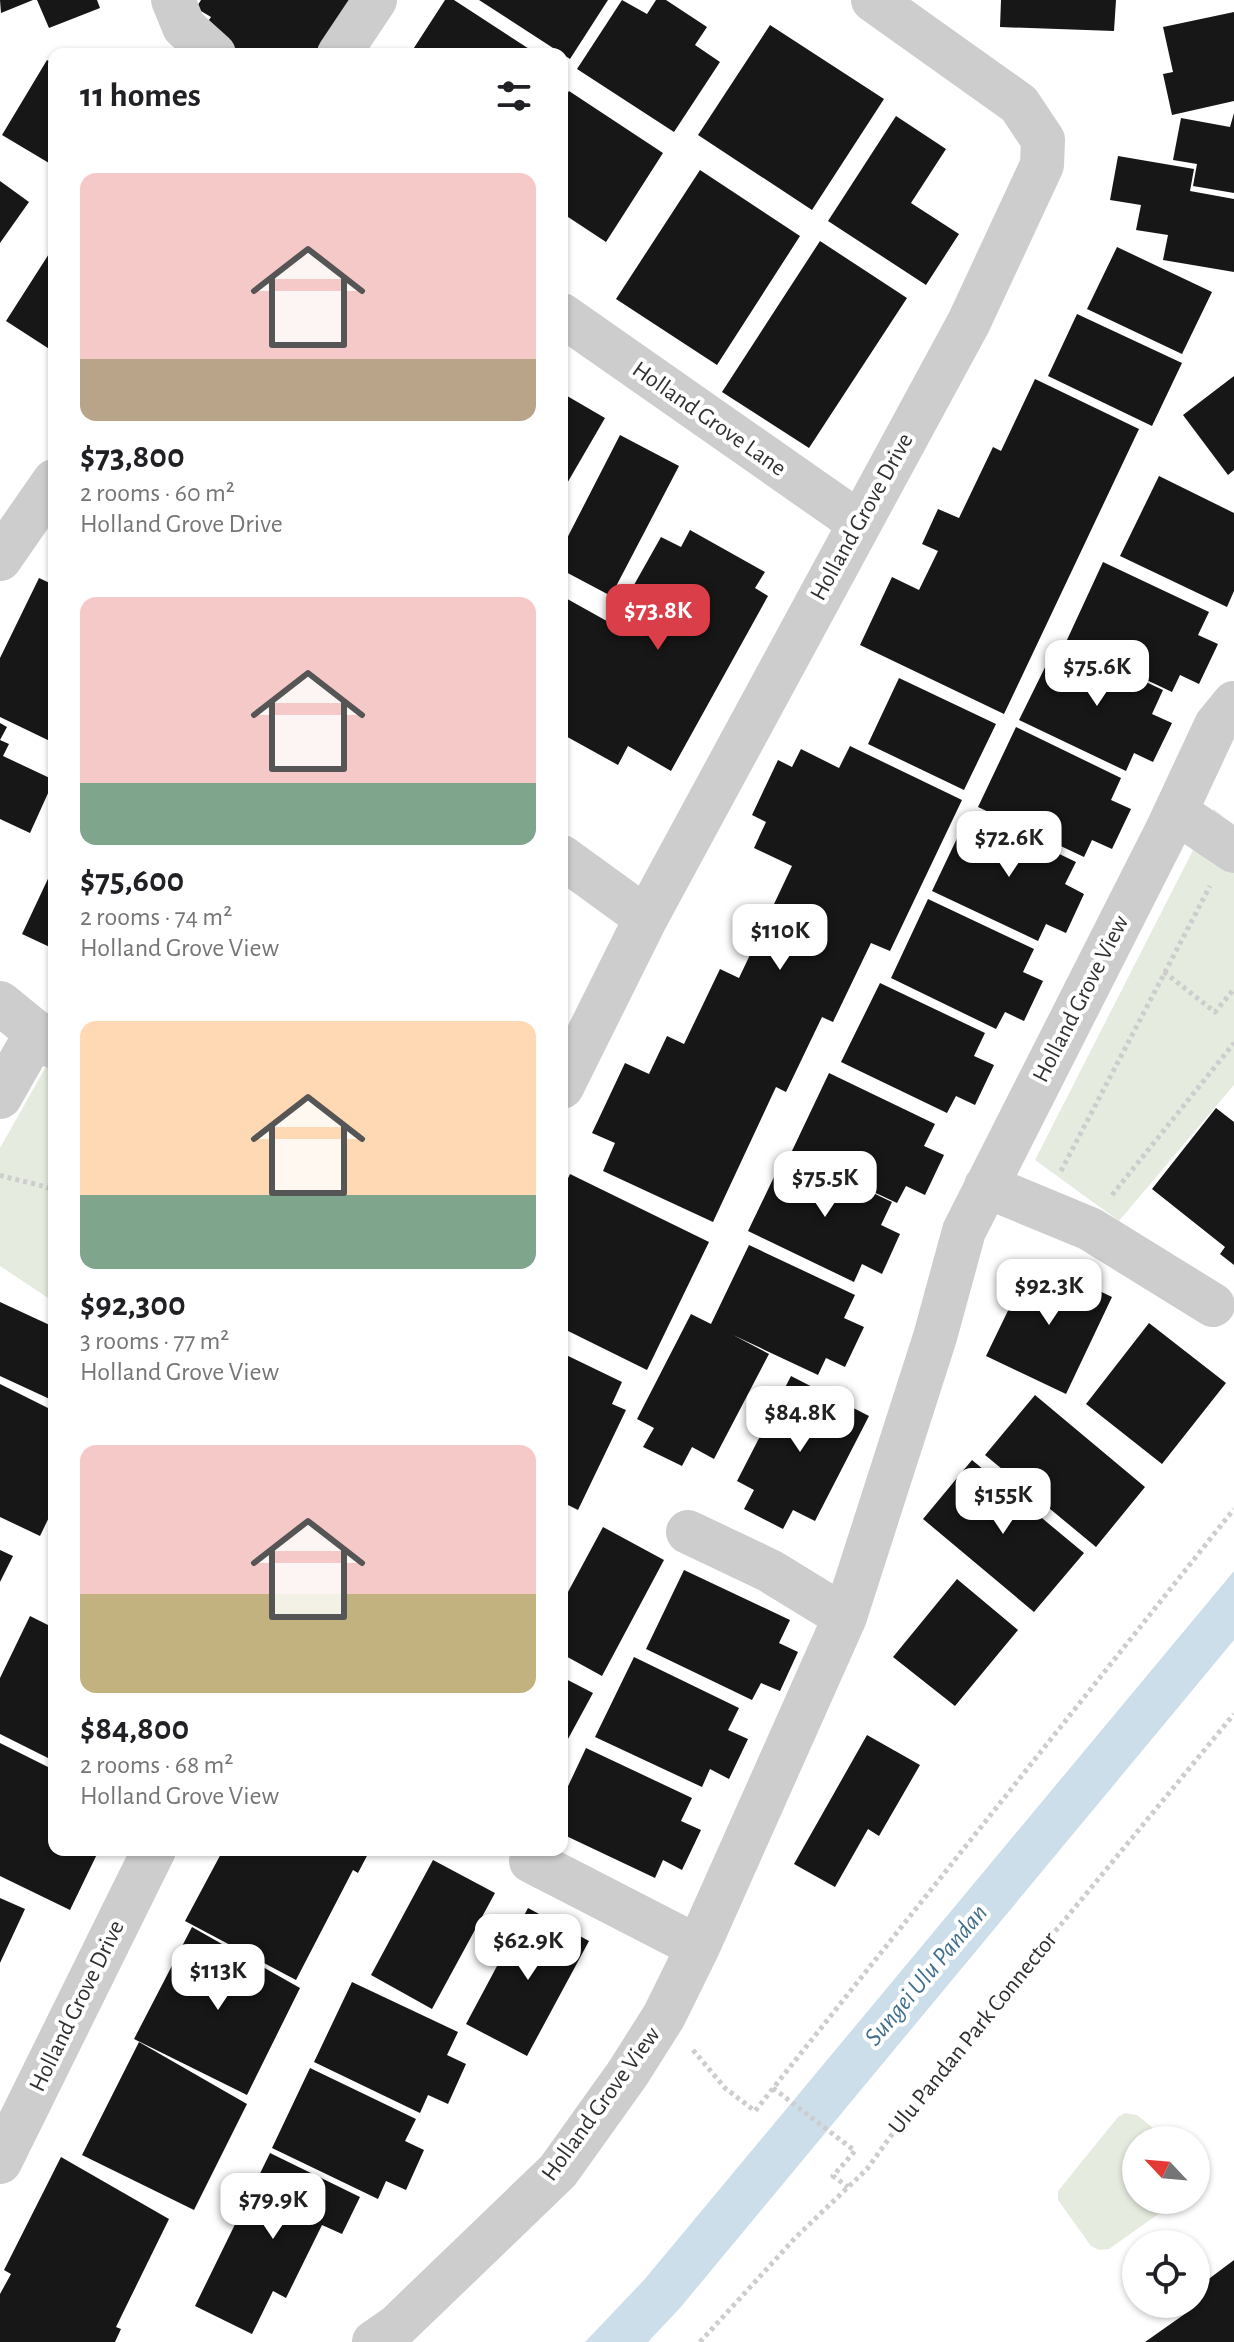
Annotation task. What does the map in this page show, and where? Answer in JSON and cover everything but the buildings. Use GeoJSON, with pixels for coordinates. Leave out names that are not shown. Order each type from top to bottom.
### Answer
{"type":"FeatureCollection","features":[{"type":"Feature","properties":{"kind":"street"},"geometry":{"type":"LineString","coordinates":[[173,0],[184,27],[207,48]]}},
{"type":"Feature","properties":{"kind":"street"},"geometry":{"type":"LineString","coordinates":[[343,48],[375,0]]}},
{"type":"Feature","properties":{"kind":"street","name":"Holland Grove Drive"},"geometry":{"type":"LineString","coordinates":[[568,1075],[646,918],[999,263],[1042,165],[1043,140],[1019,104],[873,0]]}},
{"type":"Feature","properties":{"kind":"street","name":"Holland Grove Lane"},"geometry":{"type":"LineString","coordinates":[[568,319],[858,522]]}},
{"type":"Feature","properties":{"kind":"street"},"geometry":{"type":"LineString","coordinates":[[0,559],[48,490]]}},
{"type":"Feature","properties":{"kind":"street","name":"Holland Grove View"},"geometry":{"type":"LineString","coordinates":[[374,2342],[418,2307],[558,2171],[636,2062],[664,2016],[698,1947],[845,1617],[935,1337],[964,1231],[1176,812],[1216,725],[1234,703]]}},
{"type":"Feature","properties":{"kind":"street"},"geometry":{"type":"LineString","coordinates":[[1176,812],[1222,868]]}},
{"type":"Feature","properties":{"kind":"street"},"geometry":{"type":"LineString","coordinates":[[568,861],[646,918]]}},
{"type":"Feature","properties":{"kind":"street"},"geometry":{"type":"LineString","coordinates":[[0,1003],[46,1040],[0,1097]]}},
{"type":"Feature","properties":{"kind":"street"},"geometry":{"type":"LineString","coordinates":[[986,1186],[1090,1229],[1213,1305]]}},
{"type":"Feature","properties":{"kind":"street"},"geometry":{"type":"LineString","coordinates":[[688,1532],[770,1571],[845,1617]]}},
{"type":"Feature","properties":{"kind":"street","name":"Holland Grove Drive"},"geometry":{"type":"LineString","coordinates":[[0,2162],[151,1856]]}},
{"type":"Feature","properties":{"kind":"street"},"geometry":{"type":"LineString","coordinates":[[531,1861],[698,1947]]}},
{"type":"Feature","properties":{"kind":"path"},"geometry":{"type":"LineString","coordinates":[[1057,1178],[1222,868]]}},
{"type":"Feature","properties":{"kind":"path"},"geometry":{"type":"LineString","coordinates":[[1164,972],[1215,1012],[1234,989]]}},
{"type":"Feature","properties":{"kind":"path"},"geometry":{"type":"LineString","coordinates":[[1090,1229],[1109,1199],[1234,1043]]}},
{"type":"Feature","properties":{"kind":"path"},"geometry":{"type":"LineString","coordinates":[[0,1175],[26,1185],[48,1186]]}},
{"type":"Feature","properties":{"kind":"path"},"geometry":{"type":"LineString","coordinates":[[725,2088],[755,2111],[1234,1509]]}},
{"type":"Feature","properties":{"kind":"path","name":"Ulu Pandan Park Connector"},"geometry":{"type":"LineString","coordinates":[[700,2342],[796,2237],[867,2169],[919,2097],[1234,1714]]}},
{"type":"Feature","properties":{"kind":"path"},"geometry":{"type":"LineString","coordinates":[[773,2088],[855,2151],[833,2176],[848,2187]]}},
{"type":"Feature","properties":{"kind":"shaded area"},"geometry":{"type":"Polygon","coordinates":[[[1214,809],[1234,826],[1234,1085],[1119,1221],[1035,1160],[1214,809]]]}},
{"type":"Feature","properties":{"kind":"shaded area"},"geometry":{"type":"Polygon","coordinates":[[[48,1063],[48,1298],[0,1266],[0,1148],[48,1063]]]}},
{"type":"Feature","properties":{"kind":"shaded area"},"geometry":{"type":"Polygon","coordinates":[[[1125,2113],[1137,2115],[1151,2126],[1122,2126],[1122,2214],[1158,2214],[1136,2230],[1122,2230],[1122,2240],[1109,2249],[1099,2250],[1091,2246],[1058,2200],[1058,2191],[1118,2117],[1125,2113]]]}},
{"type":"Feature","properties":{"kind":"water","name":"Sungei Ulu Pandan"},"geometry":{"type":"Polygon","coordinates":[[[1234,1571],[1234,1640],[680,2308],[648,2342],[585,2342],[644,2280],[1234,1571]]]}}]}
